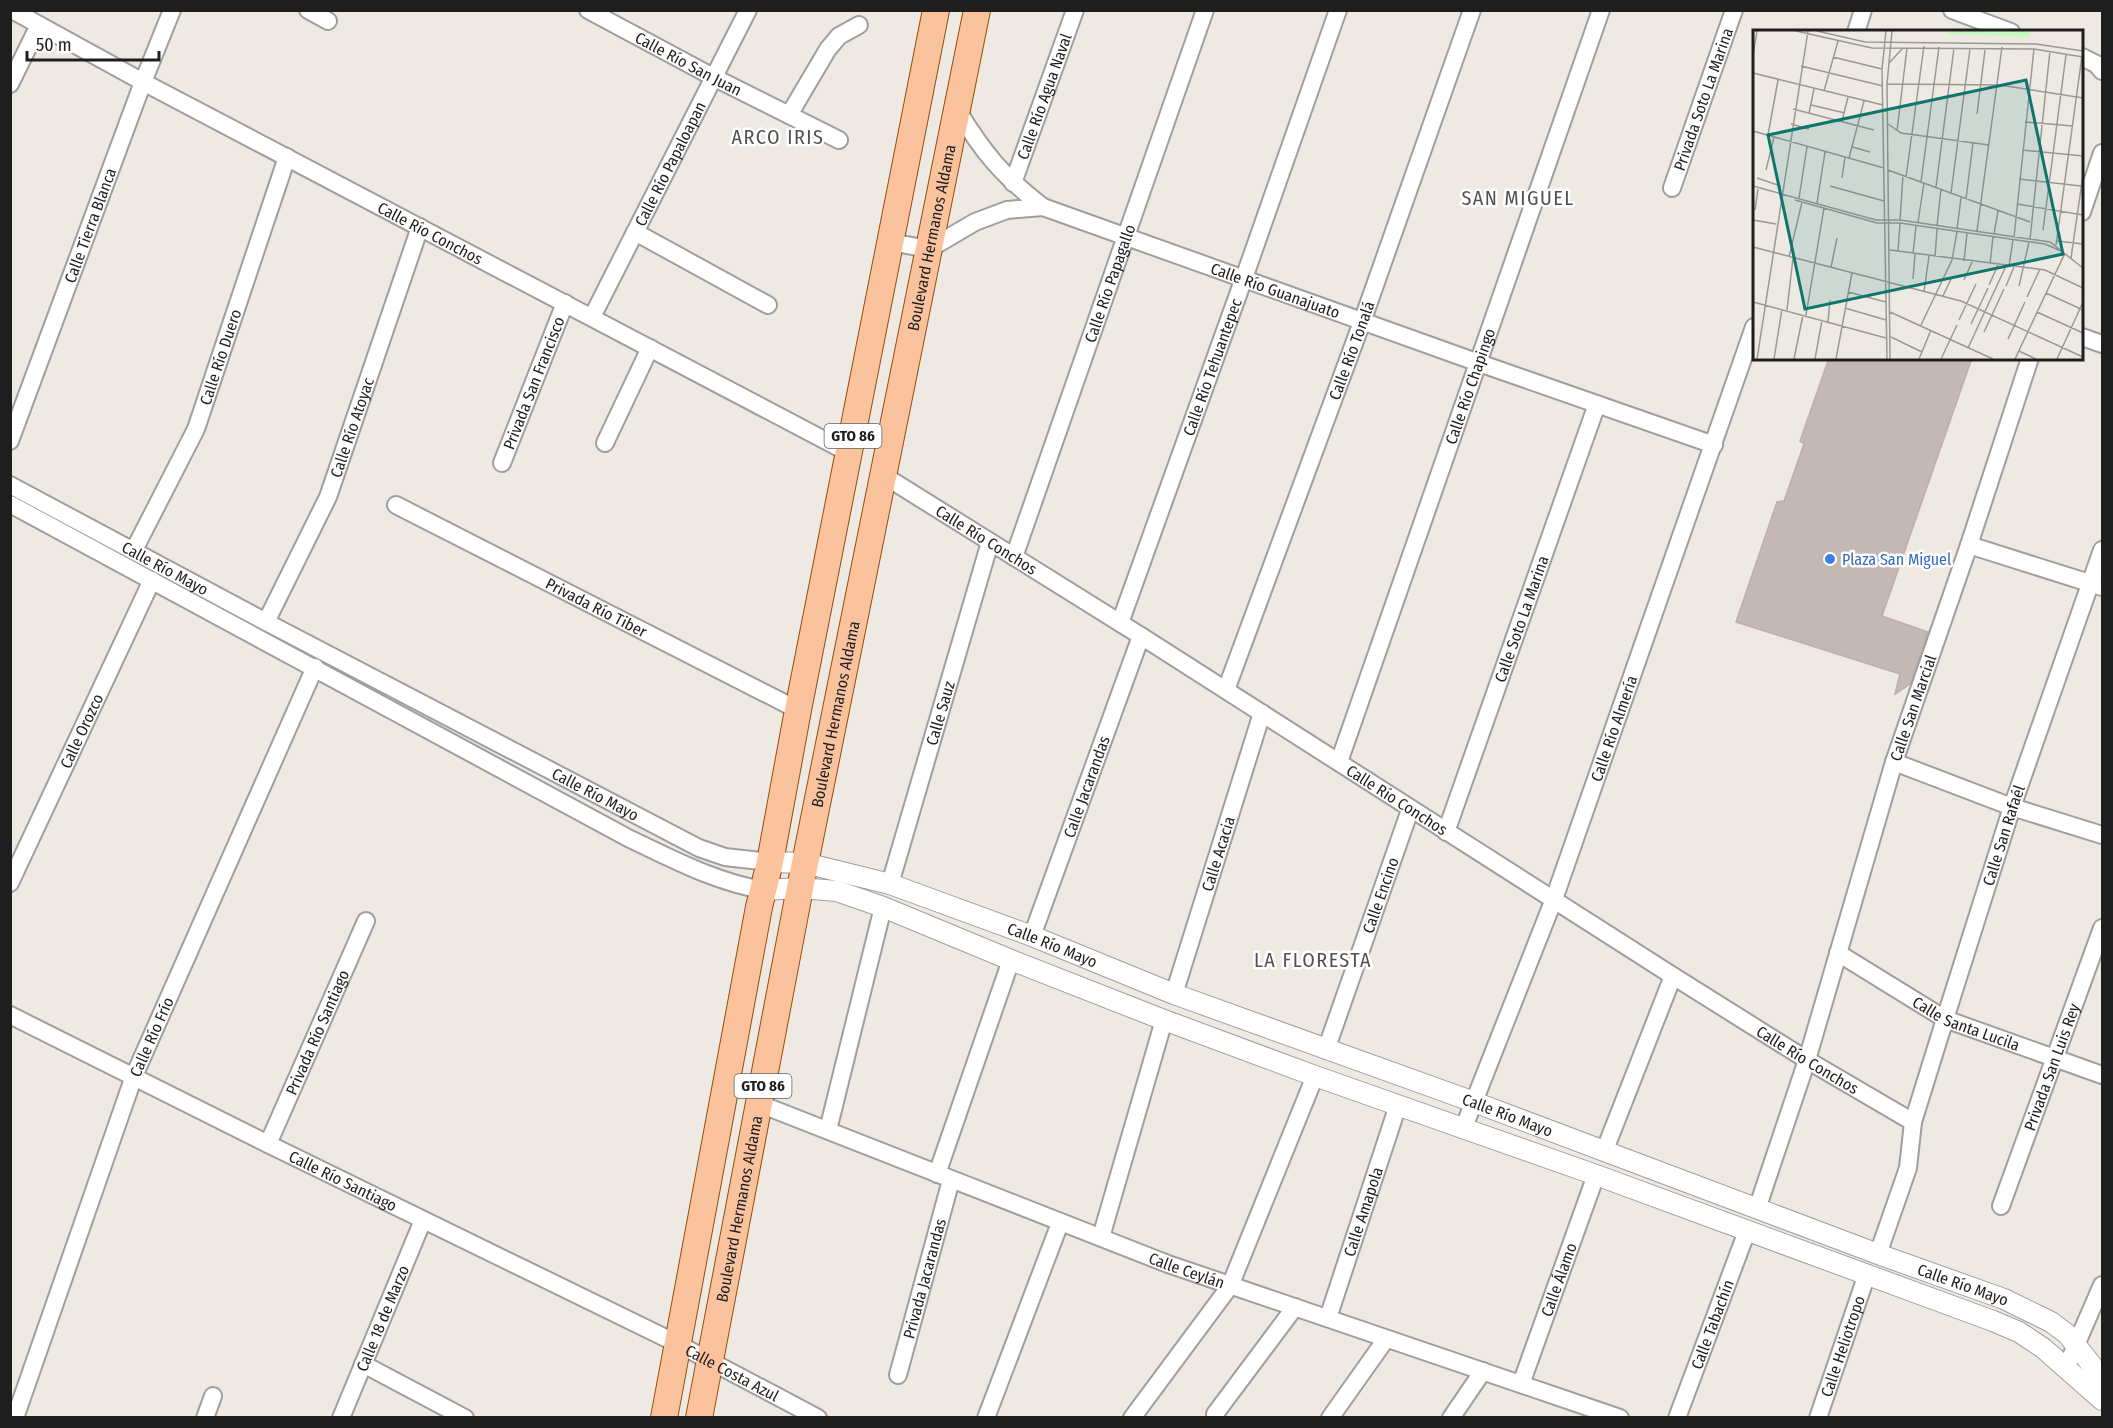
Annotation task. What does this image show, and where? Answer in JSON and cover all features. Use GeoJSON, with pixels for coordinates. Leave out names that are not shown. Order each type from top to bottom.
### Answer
{"type":"FeatureCollection","features":[{"type":"Feature","properties":{"kind":"main road","name":"GTO 86"},"geometry":{"type":"LineString","coordinates":[[664,1418],[763,890],[936,10]]}},
{"type":"Feature","properties":{"kind":"main road","name":"Boulevard Hermanos Aldama"},"geometry":{"type":"LineString","coordinates":[[699,1418],[803,875],[978,10]]}},
{"type":"Feature","properties":{"kind":"street","name":"Calle Río Conchos"},"geometry":{"type":"LineString","coordinates":[[12,10],[143,82],[849,453]]}},
{"type":"Feature","properties":{"kind":"street","name":"Calle Tierra Blanca"},"geometry":{"type":"LineString","coordinates":[[10,441],[14,421],[172,10]]}},
{"type":"Feature","properties":{"kind":"street"},"geometry":{"type":"LineString","coordinates":[[308,10],[328,21]]}},
{"type":"Feature","properties":{"kind":"street","name":"Calle Río San Juan"},"geometry":{"type":"LineString","coordinates":[[588,10],[606,14],[715,78],[839,140]]}},
{"type":"Feature","properties":{"kind":"street","name":"Calle Río Papaloapan"},"geometry":{"type":"LineString","coordinates":[[592,317],[748,10]]}},
{"type":"Feature","properties":{"kind":"street","name":"Calle Río Agua Naval"},"geometry":{"type":"LineString","coordinates":[[1013,183],[1075,10]]}},
{"type":"Feature","properties":{"kind":"street","name":"Calle Río Papagallo"},"geometry":{"type":"LineString","coordinates":[[1014,557],[1204,10]]}},
{"type":"Feature","properties":{"kind":"street","name":"Calle Río Tehuantepec"},"geometry":{"type":"LineString","coordinates":[[1120,623],[1338,10]]}},
{"type":"Feature","properties":{"kind":"street","name":"Calle Río Tonalá"},"geometry":{"type":"LineString","coordinates":[[1226,690],[1362,322],[1472,10]]}},
{"type":"Feature","properties":{"kind":"street","name":"Calle Río Chapingo"},"geometry":{"type":"LineString","coordinates":[[1338,762],[1601,10]]}},
{"type":"Feature","properties":{"kind":"street","name":"Privada Soto La Marina"},"geometry":{"type":"LineString","coordinates":[[1672,188],[1734,10]]}},
{"type":"Feature","properties":{"kind":"street"},"geometry":{"type":"LineString","coordinates":[[1857,30],[1863,10]]}},
{"type":"Feature","properties":{"kind":"street"},"geometry":{"type":"LineString","coordinates":[[1952,10],[2007,30]]}},
{"type":"Feature","properties":{"kind":"street"},"geometry":{"type":"LineString","coordinates":[[10,84],[39,24]]}},
{"type":"Feature","properties":{"kind":"street"},"geometry":{"type":"LineString","coordinates":[[789,115],[828,49],[839,36],[859,25]]}},
{"type":"Feature","properties":{"kind":"street"},"geometry":{"type":"LineString","coordinates":[[2083,58],[2103,70]]}},
{"type":"Feature","properties":{"kind":"street","name":"Calle Río Guanajuato"},"geometry":{"type":"LineString","coordinates":[[958,111],[994,164],[1013,183],[1044,207],[1362,322],[1714,445]]}},
{"type":"Feature","properties":{"kind":"street"},"geometry":{"type":"LineString","coordinates":[[2083,209],[2103,153]]}},
{"type":"Feature","properties":{"kind":"street","name":"Calle Río Duero"},"geometry":{"type":"LineString","coordinates":[[134,550],[196,429],[287,157]]}},
{"type":"Feature","properties":{"kind":"street","name":"Calle Río Guanajuato"},"geometry":{"type":"LineString","coordinates":[[929,249],[975,222],[1007,210],[1044,207]]}},
{"type":"Feature","properties":{"kind":"street","name":"Calle Río Atoyac"},"geometry":{"type":"LineString","coordinates":[[266,622],[328,497],[420,227]]}},
{"type":"Feature","properties":{"kind":"street"},"geometry":{"type":"LineString","coordinates":[[635,232],[768,305]]}},
{"type":"Feature","properties":{"kind":"street"},"geometry":{"type":"LineString","coordinates":[[890,242],[929,249]]}},
{"type":"Feature","properties":{"kind":"street","name":"Privada San Francisco"},"geometry":{"type":"LineString","coordinates":[[502,464],[565,303]]}},
{"type":"Feature","properties":{"kind":"street","name":"Calle Río Almería"},"geometry":{"type":"LineString","coordinates":[[1464,1127],[1554,899],[1753,333]]}},
{"type":"Feature","properties":{"kind":"street"},"geometry":{"type":"LineString","coordinates":[[2083,337],[2103,344]]}},
{"type":"Feature","properties":{"kind":"street"},"geometry":{"type":"LineString","coordinates":[[605,443],[650,348]]}},
{"type":"Feature","properties":{"kind":"street","name":"Calle San Marcial"},"geometry":{"type":"LineString","coordinates":[[1807,1060],[1894,762],[1969,545],[2029,360]]}},
{"type":"Feature","properties":{"kind":"street","name":"Calle Soto La Marina"},"geometry":{"type":"LineString","coordinates":[[1446,832],[1597,404]]}},
{"type":"Feature","properties":{"kind":"street","name":"Calle Río Conchos"},"geometry":{"type":"LineString","coordinates":[[883,475],[1141,636],[1673,976],[1807,1060],[1913,1122]]}},
{"type":"Feature","properties":{"kind":"street","name":"Calle Río Mayo"},"geometry":{"type":"LineString","coordinates":[[10,485],[266,622],[699,848],[725,857],[770,862],[837,891],[884,906],[1011,960],[1164,1020],[1596,1175],[2019,1332],[2043,1348],[2103,1400]]}},
{"type":"Feature","properties":{"kind":"street","name":"Calle Río Mayo"},"geometry":{"type":"LineString","coordinates":[[10,504],[630,838],[706,874],[738,886],[763,890],[803,875],[891,884],[1032,936],[1174,994],[1474,1102],[2004,1299],[2051,1322],[2067,1334],[2103,1382]]}},
{"type":"Feature","properties":{"kind":"street","name":"Privada Río Tiber"},"geometry":{"type":"LineString","coordinates":[[396,505],[798,710]]}},
{"type":"Feature","properties":{"kind":"street","name":"Calle Sauz"},"geometry":{"type":"LineString","coordinates":[[891,884],[990,542]]}},
{"type":"Feature","properties":{"kind":"street"},"geometry":{"type":"LineString","coordinates":[[1969,545],[2097,585]]}},
{"type":"Feature","properties":{"kind":"street","name":"Calle San Rafaél"},"geometry":{"type":"LineString","coordinates":[[1913,1122],[2012,807],[2097,585],[2103,550]]}},
{"type":"Feature","properties":{"kind":"street","name":"Calle Orozco"},"geometry":{"type":"LineString","coordinates":[[10,883],[152,580]]}},
{"type":"Feature","properties":{"kind":"street","name":"Calle Jacarandas"},"geometry":{"type":"LineString","coordinates":[[1032,936],[1141,636]]}},
{"type":"Feature","properties":{"kind":"street","name":"Calle Río Frío"},"geometry":{"type":"LineString","coordinates":[[15,1418],[134,1076],[315,667]]}},
{"type":"Feature","properties":{"kind":"street","name":"Calle Acacia"},"geometry":{"type":"LineString","coordinates":[[1174,994],[1262,713]]}},
{"type":"Feature","properties":{"kind":"street"},"geometry":{"type":"LineString","coordinates":[[1894,762],[2012,807],[2103,835]]}},
{"type":"Feature","properties":{"kind":"street","name":"Calle Encino"},"geometry":{"type":"LineString","coordinates":[[1326,1050],[1410,810]]}},
{"type":"Feature","properties":{"kind":"street"},"geometry":{"type":"LineString","coordinates":[[630,838],[641,818]]}},
{"type":"Feature","properties":{"kind":"street"},"geometry":{"type":"LineString","coordinates":[[828,1130],[884,906]]}},
{"type":"Feature","properties":{"kind":"street","name":"Privada Río Santiago"},"geometry":{"type":"LineString","coordinates":[[268,1144],[366,921]]}},
{"type":"Feature","properties":{"kind":"street","name":"Privada San Luis Rey"},"geometry":{"type":"LineString","coordinates":[[2001,1206],[2103,928]]}},
{"type":"Feature","properties":{"kind":"street","name":"Calle Santa Lucila"},"geometry":{"type":"LineString","coordinates":[[1838,953],[1945,1019],[2103,1075]]}},
{"type":"Feature","properties":{"kind":"street"},"geometry":{"type":"LineString","coordinates":[[944,1177],[1011,960]]}},
{"type":"Feature","properties":{"kind":"street"},"geometry":{"type":"LineString","coordinates":[[1604,1152],[1673,976]]}},
{"type":"Feature","properties":{"kind":"street","name":"Calle Río Santiago"},"geometry":{"type":"LineString","coordinates":[[10,1015],[678,1344]]}},
{"type":"Feature","properties":{"kind":"street"},"geometry":{"type":"LineString","coordinates":[[1101,1237],[1164,1020]]}},
{"type":"Feature","properties":{"kind":"street"},"geometry":{"type":"LineString","coordinates":[[1757,1209],[1807,1060]]}},
{"type":"Feature","properties":{"kind":"street"},"geometry":{"type":"LineString","coordinates":[[1132,1418],[1230,1286],[1315,1076]]}},
{"type":"Feature","properties":{"kind":"street","name":"Calle Ceylán"},"geometry":{"type":"LineString","coordinates":[[760,1104],[1230,1286],[1521,1384],[1578,1411],[1620,1418]]}},
{"type":"Feature","properties":{"kind":"street","name":"Calle Amapola"},"geometry":{"type":"LineString","coordinates":[[1328,1318],[1398,1105]]}},
{"type":"Feature","properties":{"kind":"street"},"geometry":{"type":"LineString","coordinates":[[1878,1254],[1908,1168],[1913,1122]]}},
{"type":"Feature","properties":{"kind":"street","name":"Calle Álamo"},"geometry":{"type":"LineString","coordinates":[[1521,1384],[1596,1175]]}},
{"type":"Feature","properties":{"kind":"street","name":"Privada Jacarandas"},"geometry":{"type":"LineString","coordinates":[[898,1375],[944,1177]]}},
{"type":"Feature","properties":{"kind":"street","name":"Calle 18 de Marzo"},"geometry":{"type":"LineString","coordinates":[[341,1418],[423,1220]]}},
{"type":"Feature","properties":{"kind":"street"},"geometry":{"type":"LineString","coordinates":[[986,1418],[1060,1222]]}},
{"type":"Feature","properties":{"kind":"street","name":"Calle Tabachín"},"geometry":{"type":"LineString","coordinates":[[1677,1418],[1747,1231]]}},
{"type":"Feature","properties":{"kind":"street","name":"Calle Heliotropo"},"geometry":{"type":"LineString","coordinates":[[1818,1418],[1867,1274]]}},
{"type":"Feature","properties":{"kind":"street"},"geometry":{"type":"LineString","coordinates":[[2066,1368],[2077,1346],[2097,1316],[2103,1285]]}},
{"type":"Feature","properties":{"kind":"street"},"geometry":{"type":"LineString","coordinates":[[1215,1414],[1295,1307]]}},
{"type":"Feature","properties":{"kind":"street"},"geometry":{"type":"LineString","coordinates":[[1330,1418],[1386,1339]]}},
{"type":"Feature","properties":{"kind":"street","name":"Calle Costa Azul"},"geometry":{"type":"LineString","coordinates":[[678,1344],[818,1418]]}},
{"type":"Feature","properties":{"kind":"street"},"geometry":{"type":"LineString","coordinates":[[363,1364],[465,1418]]}},
{"type":"Feature","properties":{"kind":"street"},"geometry":{"type":"LineString","coordinates":[[1451,1418],[1483,1371]]}},
{"type":"Feature","properties":{"kind":"street"},"geometry":{"type":"LineString","coordinates":[[205,1418],[213,1396]]}},
{"type":"Feature","properties":{"kind":"building","name":"Plaza San Miguel"},"geometry":{"type":"Polygon","coordinates":[[[1828,360],[1971,360],[1882,616],[1928,632],[1910,684],[1895,694],[1900,674],[1736,622],[1777,502],[1784,501],[1804,444],[1800,441],[1828,360]]]}},
{"type":"Feature","properties":{"kind":"place","name":"Plaza San Miguel"},"geometry":{"type":"Point","coordinates":[1830,559]}},
{"type":"Feature","properties":{"kind":"district","name":"ARCO IRIS"},"geometry":{"type":"Point","coordinates":[778,137]}},
{"type":"Feature","properties":{"kind":"district","name":"SAN MIGUEL"},"geometry":{"type":"Point","coordinates":[1518,198]}},
{"type":"Feature","properties":{"kind":"district","name":"LA FLORESTA"},"geometry":{"type":"Point","coordinates":[1313,960]}}]}
